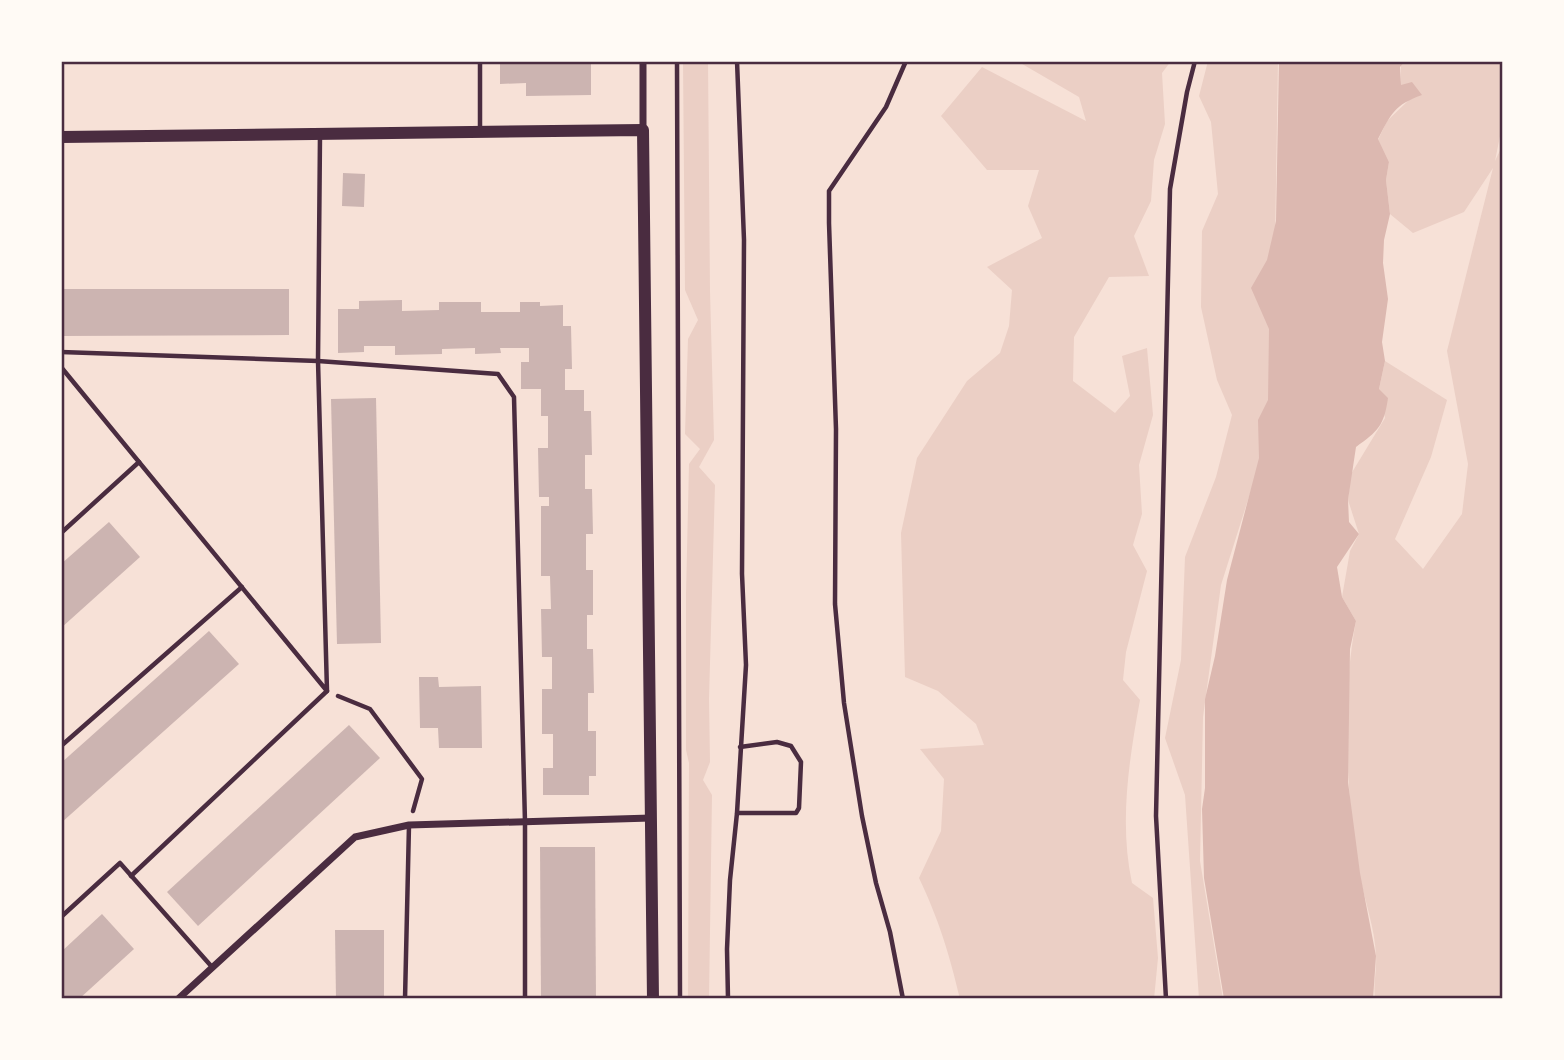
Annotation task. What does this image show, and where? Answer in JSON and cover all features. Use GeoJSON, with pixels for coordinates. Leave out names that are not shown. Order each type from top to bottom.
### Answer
{"type":"FeatureCollection","features":[{"type":"Feature","properties":{"kind":"street"},"geometry":{"type":"LineString","coordinates":[[643,61],[653,999]]}},
{"type":"Feature","properties":{"kind":"street"},"geometry":{"type":"LineString","coordinates":[[61,137],[643,130]]}},
{"type":"Feature","properties":{"kind":"street"},"geometry":{"type":"LineString","coordinates":[[178,999],[355,836],[409,825],[652,818]]}},
{"type":"Feature","properties":{"kind":"lane"},"geometry":{"type":"LineString","coordinates":[[480,61],[480,132]]}},
{"type":"Feature","properties":{"kind":"lane"},"geometry":{"type":"LineString","coordinates":[[131,876],[327,691],[318,361],[320,133]]}},
{"type":"Feature","properties":{"kind":"lane"},"geometry":{"type":"LineString","coordinates":[[61,352],[318,361],[498,374],[514,397],[525,822],[525,999]]}},
{"type":"Feature","properties":{"kind":"lane"},"geometry":{"type":"LineString","coordinates":[[61,367],[327,691]]}},
{"type":"Feature","properties":{"kind":"lane"},"geometry":{"type":"LineString","coordinates":[[61,533],[139,463]]}},
{"type":"Feature","properties":{"kind":"lane"},"geometry":{"type":"LineString","coordinates":[[61,746],[242,587]]}},
{"type":"Feature","properties":{"kind":"lane"},"geometry":{"type":"LineString","coordinates":[[405,999],[409,825]]}},
{"type":"Feature","properties":{"kind":"lane"},"geometry":{"type":"LineString","coordinates":[[61,917],[120,863],[212,967]]}},
{"type":"Feature","properties":{"kind":"path"},"geometry":{"type":"LineString","coordinates":[[677,61],[680,999]]}},
{"type":"Feature","properties":{"kind":"path"},"geometry":{"type":"LineString","coordinates":[[728,999],[728,908],[746,665],[742,574],[744,240],[737,61]]}},
{"type":"Feature","properties":{"kind":"path"},"geometry":{"type":"LineString","coordinates":[[902,999],[890,932],[876,883],[862,816],[844,703],[835,604],[836,429],[829,191],[886,107],[906,61]]}},
{"type":"Feature","properties":{"kind":"path"},"geometry":{"type":"LineString","coordinates":[[1166,999],[1156,816],[1170,189],[1195,61]]}},
{"type":"Feature","properties":{"kind":"path"},"geometry":{"type":"LineString","coordinates":[[327,691],[370,709],[422,779],[409,825]]}},
{"type":"Feature","properties":{"kind":"path"},"geometry":{"type":"LineString","coordinates":[[737,813],[796,813],[799,808],[801,762],[791,746],[777,742],[740,747]]}},
{"type":"Feature","properties":{"kind":"shaded area"},"geometry":{"type":"Polygon","coordinates":[[[683,61],[708,61],[714,440],[699,467],[715,485],[709,699],[710,762],[703,780],[712,795],[709,999],[688,999],[689,763],[686,750],[686,594],[689,464],[700,449],[685,434],[688,339],[698,320],[685,290],[683,61]]]}},
{"type":"Feature","properties":{"kind":"shaded area"},"geometry":{"type":"Polygon","coordinates":[[[1017,61],[1171,61],[1162,73],[1165,124],[1154,160],[1151,201],[1134,236],[1149,276],[1109,277],[1074,337],[1073,381],[1115,413],[1130,396],[1122,356],[1147,348],[1153,415],[1139,465],[1142,514],[1133,545],[1147,571],[1126,652],[1123,680],[1140,700],[1129,768],[1126,838],[1132,883],[1153,898],[1158,958],[1154,999],[960,999],[943,937],[919,878],[941,831],[944,779],[920,749],[984,745],[976,724],[938,691],[905,677],[901,533],[917,458],[967,381],[1000,353],[1009,326],[1012,290],[987,267],[1042,238],[1028,206],[1039,170],[987,170],[941,116],[982,67],[1086,121],[1079,97],[1017,61]]]}},
{"type":"Feature","properties":{"kind":"shaded area"},"geometry":{"type":"Polygon","coordinates":[[[1208,61],[1278,61],[1272,424],[1221,585],[1203,717],[1200,861],[1223,999],[1199,999],[1185,795],[1165,738],[1181,660],[1185,557],[1216,477],[1232,415],[1217,380],[1201,307],[1202,231],[1218,194],[1211,122],[1199,96],[1208,61]]]}},
{"type":"Feature","properties":{"kind":"shaded area"},"geometry":{"type":"Polygon","coordinates":[[[1279,61],[1405,61],[1400,67],[1401,85],[1412,82],[1422,95],[1394,111],[1378,139],[1389,162],[1386,180],[1390,214],[1384,240],[1383,263],[1388,299],[1382,342],[1385,361],[1379,389],[1388,398],[1379,427],[1356,447],[1348,500],[1349,522],[1359,534],[1337,567],[1342,597],[1356,621],[1350,649],[1348,782],[1360,873],[1376,956],[1373,999],[1224,999],[1204,878],[1202,809],[1205,788],[1205,699],[1227,580],[1259,458],[1258,420],[1268,400],[1269,329],[1251,288],[1267,260],[1276,221],[1279,61]]]}},
{"type":"Feature","properties":{"kind":"shaded area"},"geometry":{"type":"Polygon","coordinates":[[[1401,61],[1503,61],[1503,121],[1495,161],[1503,144],[1503,762],[1500,771],[1503,784],[1503,999],[1375,999],[1375,945],[1359,872],[1351,811],[1347,714],[1356,621],[1342,597],[1350,551],[1359,534],[1348,500],[1351,474],[1385,418],[1379,389],[1385,361],[1447,400],[1431,457],[1395,539],[1423,569],[1462,514],[1468,464],[1447,351],[1493,168],[1464,212],[1413,233],[1390,214],[1386,180],[1389,162],[1378,140],[1387,121],[1409,100],[1401,85],[1401,61]]]}},
{"type":"Feature","properties":{"kind":"building"},"geometry":{"type":"Polygon","coordinates":[[[500,61],[591,61],[591,95],[526,96],[526,83],[500,84],[500,61]]]}},
{"type":"Feature","properties":{"kind":"building"},"geometry":{"type":"Polygon","coordinates":[[[343,173],[365,174],[364,207],[342,206],[343,173]]]}},
{"type":"Feature","properties":{"kind":"building"},"geometry":{"type":"Polygon","coordinates":[[[61,289],[289,289],[289,335],[61,336],[61,289]]]}},
{"type":"Feature","properties":{"kind":"building"},"geometry":{"type":"Polygon","coordinates":[[[402,300],[402,311],[439,310],[439,302],[481,302],[481,312],[520,312],[520,302],[540,302],[540,306],[563,305],[563,326],[571,326],[572,369],[565,369],[565,390],[584,390],[584,411],[591,411],[592,455],[585,455],[585,489],[592,489],[593,534],[586,534],[586,570],[593,570],[593,615],[587,615],[587,649],[593,649],[594,693],[588,693],[588,731],[596,731],[596,776],[589,776],[589,795],[543,795],[543,768],[553,768],[553,734],[542,734],[542,689],[552,689],[552,657],[542,657],[541,609],[551,609],[550,576],[541,576],[541,506],[549,506],[549,497],[539,497],[538,448],[548,448],[548,416],[541,416],[541,389],[521,389],[521,362],[529,362],[529,348],[500,348],[501,353],[475,354],[475,348],[442,349],[442,354],[395,355],[395,346],[364,346],[364,352],[338,353],[338,309],[359,309],[359,301],[402,300]]]}},
{"type":"Feature","properties":{"kind":"building"},"geometry":{"type":"Polygon","coordinates":[[[376,398],[381,643],[337,644],[331,399],[376,398]]]}},
{"type":"Feature","properties":{"kind":"building"},"geometry":{"type":"Polygon","coordinates":[[[109,522],[140,557],[61,628],[61,564],[109,522]]]}},
{"type":"Feature","properties":{"kind":"building"},"geometry":{"type":"Polygon","coordinates":[[[209,631],[239,664],[61,823],[61,763],[209,631]]]}},
{"type":"Feature","properties":{"kind":"building"},"geometry":{"type":"Polygon","coordinates":[[[419,677],[438,677],[439,687],[481,686],[482,748],[439,748],[438,728],[420,728],[419,677]]]}},
{"type":"Feature","properties":{"kind":"building"},"geometry":{"type":"Polygon","coordinates":[[[349,725],[380,758],[198,926],[167,892],[349,725]]]}},
{"type":"Feature","properties":{"kind":"building"},"geometry":{"type":"Polygon","coordinates":[[[540,847],[595,847],[596,999],[541,999],[540,847]]]}},
{"type":"Feature","properties":{"kind":"building"},"geometry":{"type":"Polygon","coordinates":[[[102,914],[134,949],[79,999],[61,999],[61,952],[102,914]]]}},
{"type":"Feature","properties":{"kind":"building"},"geometry":{"type":"Polygon","coordinates":[[[335,930],[384,930],[384,999],[336,999],[335,930]]]}}]}
